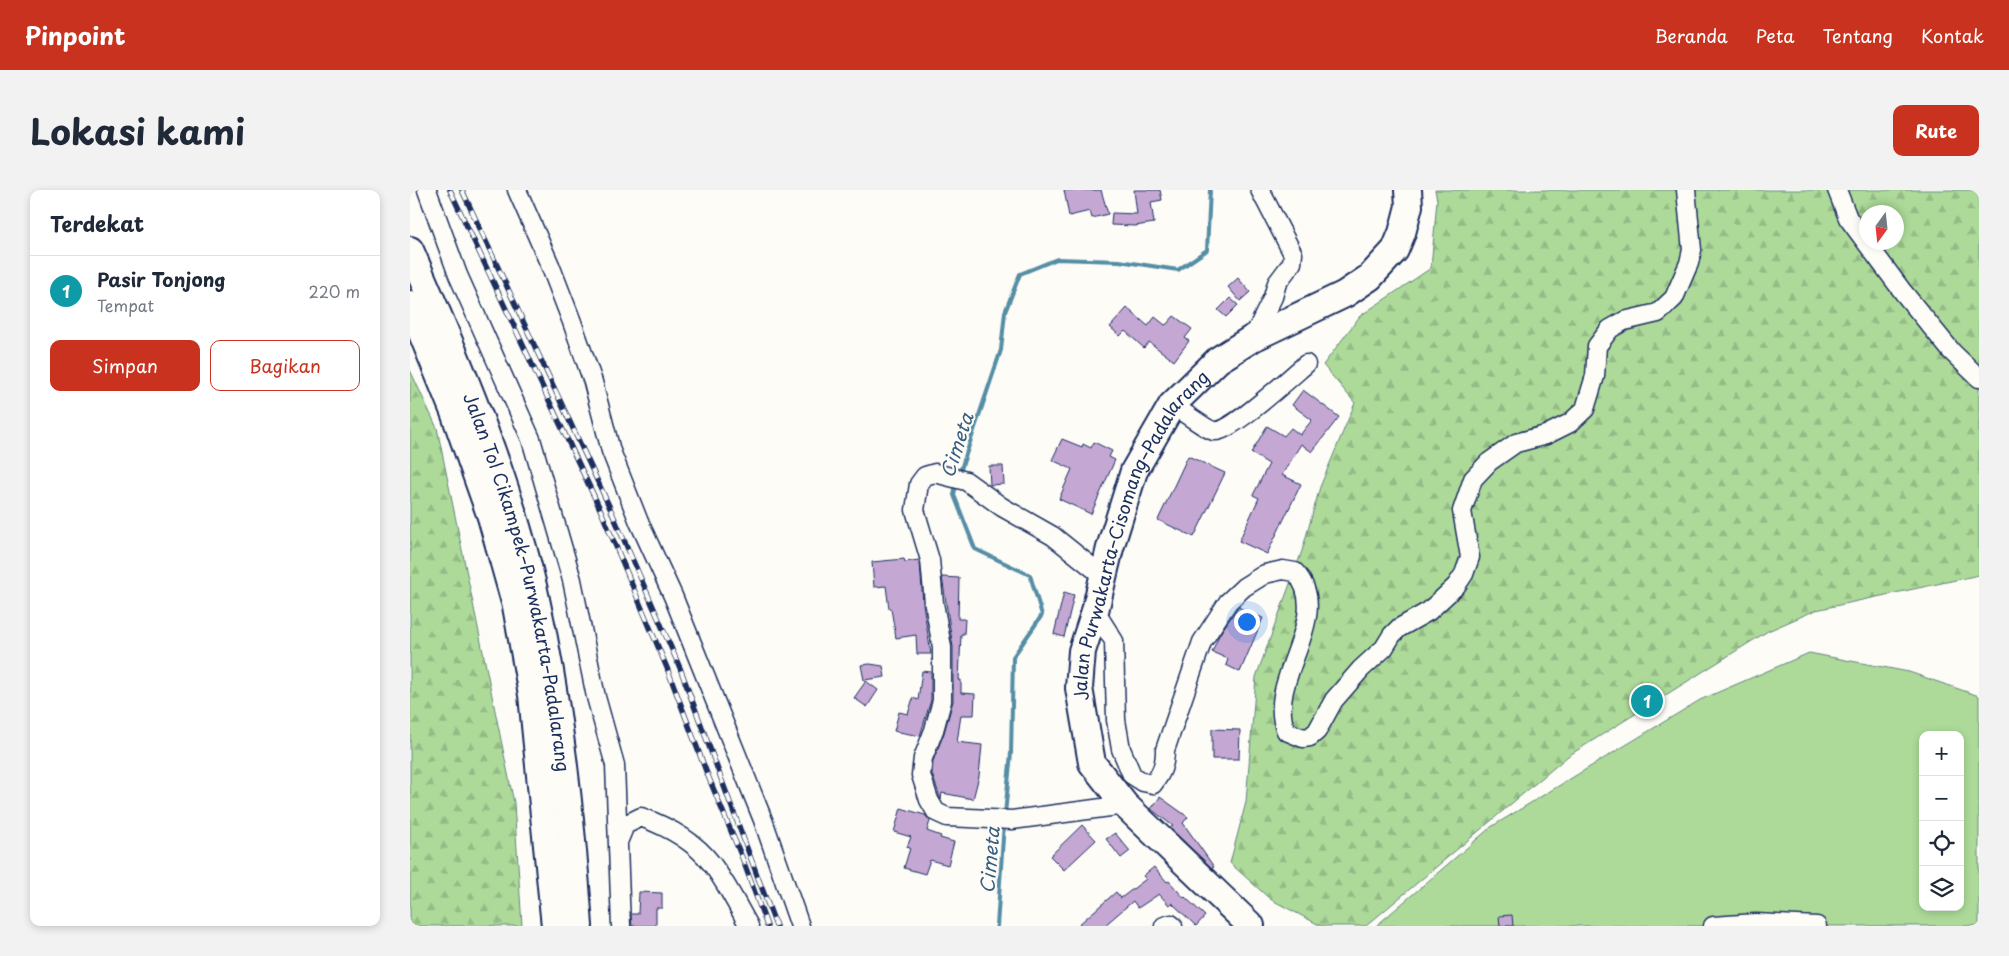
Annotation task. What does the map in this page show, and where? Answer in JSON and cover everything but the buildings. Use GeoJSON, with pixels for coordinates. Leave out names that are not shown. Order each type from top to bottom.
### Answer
{"type":"FeatureCollection","features":[{"type":"Feature","properties":{"kind":"highway","name":"Jalan Purwakarta–Cisomang–Padalarang"},"geometry":{"type":"LineString","coordinates":[[1251,926],[1125,805],[1092,763],[1080,688],[1082,651],[1096,611],[1103,576],[1134,471],[1172,405],[1218,360],[1253,338],[1345,294],[1370,277],[1395,250],[1402,233],[1409,206],[1408,190]]}},
{"type":"Feature","properties":{"kind":"highway","name":"Jalan Tol Cikampek–Purwakarta–Padalarang"},"geometry":{"type":"LineString","coordinates":[[410,250],[471,392],[500,476],[533,588],[554,687],[571,812],[580,926]]}},
{"type":"Feature","properties":{"kind":"highway","name":"Jalan Tol Cikampek–Purwakarta–Padalarang"},"geometry":{"type":"LineString","coordinates":[[410,304],[454,412],[491,517],[516,606],[532,695],[555,926]]}},
{"type":"Feature","properties":{"kind":"street"},"geometry":{"type":"LineString","coordinates":[[427,190],[458,275],[520,413],[533,448],[572,580],[596,697],[615,765],[621,926]]}},
{"type":"Feature","properties":{"kind":"street"},"geometry":{"type":"LineString","coordinates":[[517,190],[550,265],[572,322],[592,382],[611,451],[673,596],[763,820],[800,926]]}},
{"type":"Feature","properties":{"kind":"street"},"geometry":{"type":"LineString","coordinates":[[1253,338],[1273,297],[1277,283],[1292,263],[1294,254],[1260,190]]}},
{"type":"Feature","properties":{"kind":"street"},"geometry":{"type":"LineString","coordinates":[[1096,611],[1114,641],[1116,720],[1121,749],[1132,775],[1143,782],[1153,784],[1159,778],[1165,764],[1165,750],[1202,642],[1228,602],[1244,587],[1266,574],[1283,570],[1295,572],[1305,586],[1308,608],[1302,638],[1287,678],[1281,708],[1281,720],[1286,731],[1303,738],[1310,737],[1317,731],[1334,700],[1361,669],[1384,648],[1392,635],[1399,628],[1429,612],[1456,586],[1464,574],[1470,557],[1462,511],[1473,479],[1489,462],[1516,443],[1546,435],[1570,423],[1585,409],[1595,376],[1596,346],[1610,329],[1624,321],[1658,313],[1674,298],[1689,263],[1692,250],[1686,190]]}},
{"type":"Feature","properties":{"kind":"street"},"geometry":{"type":"LineString","coordinates":[[1837,190],[1848,218],[1892,277],[1952,352],[1979,378]]}},
{"type":"Feature","properties":{"kind":"street"},"geometry":{"type":"LineString","coordinates":[[1172,405],[1214,431],[1224,430],[1237,422],[1306,364]]}},
{"type":"Feature","properties":{"kind":"street"},"geometry":{"type":"LineString","coordinates":[[1103,576],[1053,536],[1002,507],[966,481],[935,473],[925,476],[919,484],[915,510],[930,560],[934,603],[942,647],[942,701],[934,730],[923,758],[921,775],[929,800],[936,812],[947,817],[1012,820],[1125,805]]}},
{"type":"Feature","properties":{"kind":"street"},"geometry":{"type":"LineString","coordinates":[[618,842],[625,825],[641,817],[661,824],[686,840],[710,862],[749,926]]}},
{"type":"Feature","properties":{"kind":"street"},"geometry":{"type":"LineString","coordinates":[[1713,926],[1756,923],[1817,926]]}},
{"type":"Feature","properties":{"kind":"street"},"geometry":{"type":"LineString","coordinates":[[1164,926],[1171,924],[1173,926]]}},
{"type":"Feature","properties":{"kind":"green space"},"geometry":{"type":"Polygon","coordinates":[[[1435,190],[1979,190],[1979,575],[1816,610],[1768,631],[1568,756],[1366,926],[1321,926],[1270,899],[1230,863],[1246,802],[1256,677],[1302,551],[1320,487],[1355,403],[1323,365],[1360,316],[1431,268],[1437,200],[1435,190]]]}},
{"type":"Feature","properties":{"kind":"green space"},"geometry":{"type":"Polygon","coordinates":[[[410,370],[437,428],[514,803],[522,926],[410,926],[410,370]]]}},
{"type":"Feature","properties":{"kind":"green space"},"geometry":{"type":"Polygon","coordinates":[[[1809,653],[1909,672],[1979,696],[1979,926],[1376,926],[1491,827],[1700,700],[1809,653]]]}},
{"type":"Feature","properties":{"kind":"waterway","name":"Cimeta"},"geometry":{"type":"LineString","coordinates":[[959,475],[1001,350],[1005,312],[1020,274],[1057,259],[1119,261],[1178,270],[1207,250],[1210,190]]}},
{"type":"Feature","properties":{"kind":"waterway","name":"Cimeta"},"geometry":{"type":"LineString","coordinates":[[956,484],[954,495],[975,549],[1030,575],[1042,615],[1013,657],[1011,753],[1005,814]]}},
{"type":"Feature","properties":{"kind":"waterway","name":"Cimeta"},"geometry":{"type":"LineString","coordinates":[[997,926],[1004,823]]}},
{"type":"Feature","properties":{"kind":"railway"},"geometry":{"type":"LineString","coordinates":[[450,190],[601,511],[667,668],[767,926]]}},
{"type":"Feature","properties":{"kind":"railway"},"geometry":{"type":"LineString","coordinates":[[462,190],[610,508],[680,668],[776,926]]}},
{"type":"Feature","properties":{"kind":"place","name":"Pasir Tonjong"},"geometry":{"type":"Point","coordinates":[1647,701]}}]}
